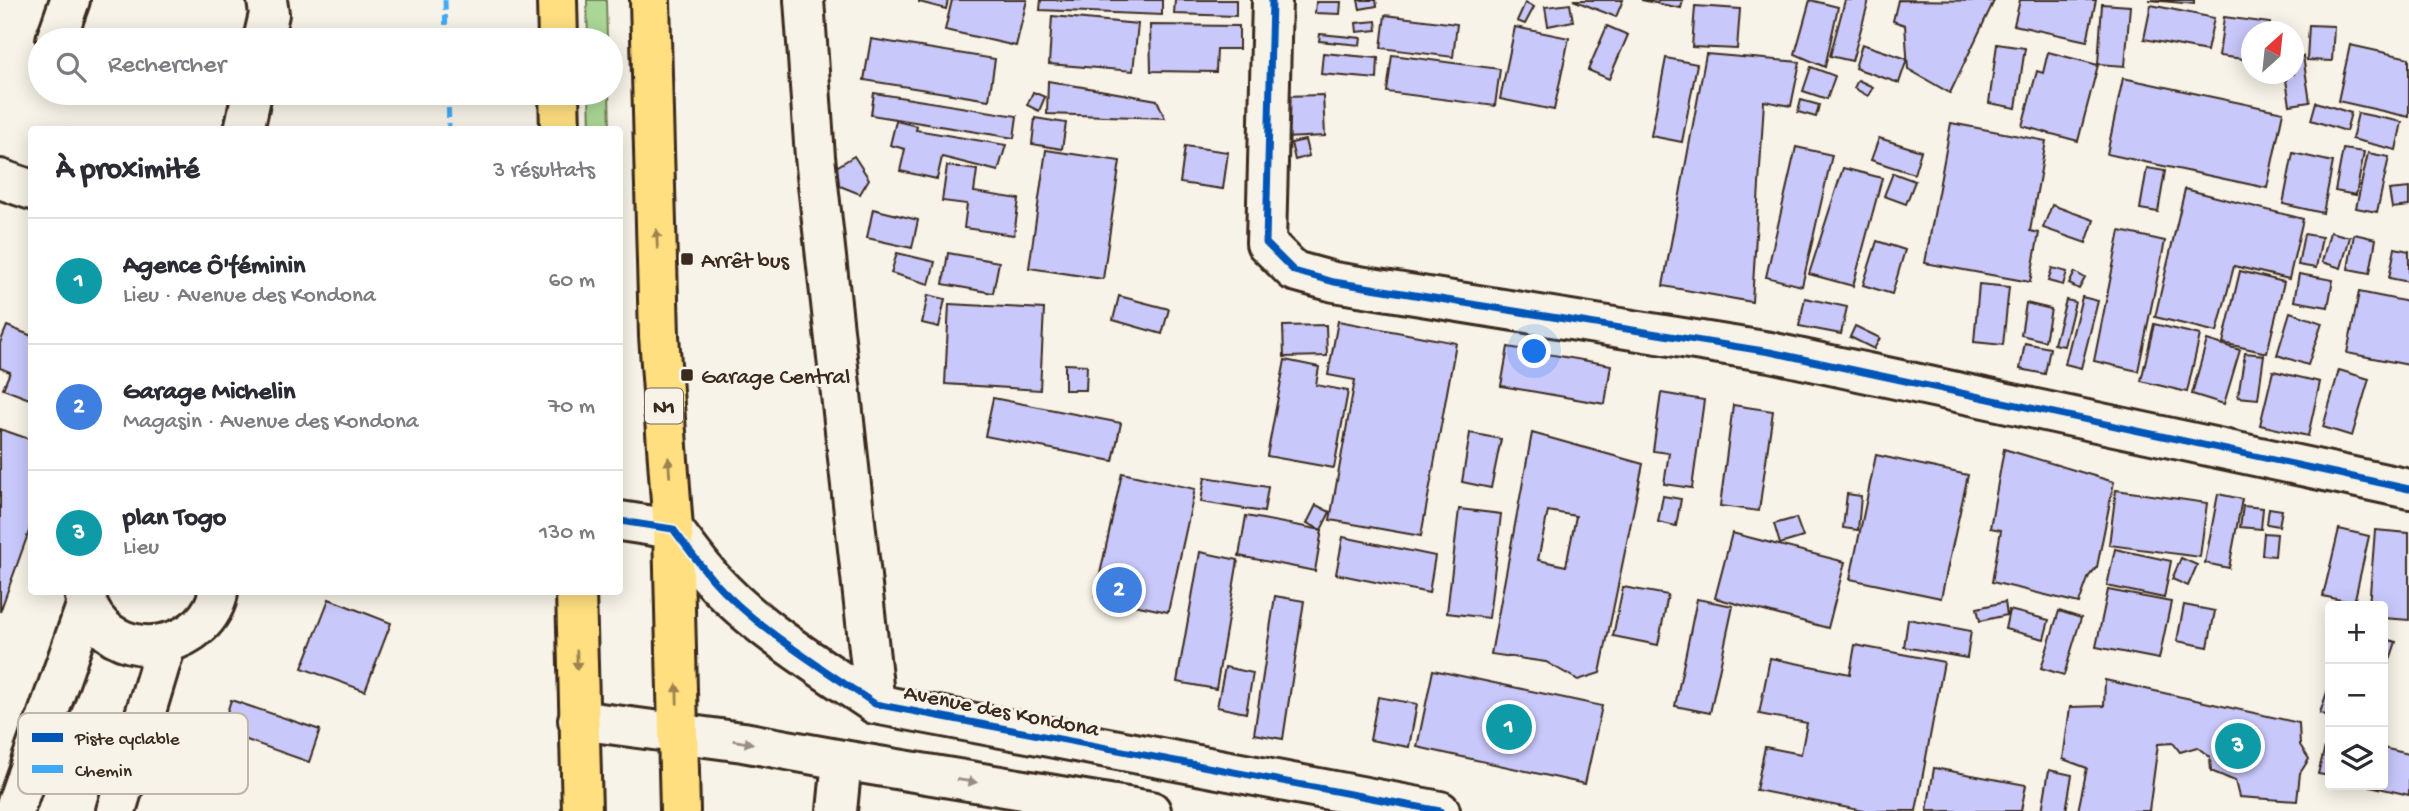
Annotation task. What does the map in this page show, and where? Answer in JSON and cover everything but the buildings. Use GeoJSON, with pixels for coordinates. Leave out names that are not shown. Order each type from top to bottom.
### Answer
{"type":"FeatureCollection","features":[{"type":"Feature","properties":{"kind":"highway"},"geometry":{"type":"LineString","coordinates":[[556,0],[557,28]]}},
{"type":"Feature","properties":{"kind":"highway","name":"N1"},"geometry":{"type":"LineString","coordinates":[[650,0],[659,335],[673,529],[680,811]]}},
{"type":"Feature","properties":{"kind":"highway"},"geometry":{"type":"LineString","coordinates":[[560,105],[561,126]]}},
{"type":"Feature","properties":{"kind":"highway"},"geometry":{"type":"LineString","coordinates":[[576,595],[582,811]]}},
{"type":"Feature","properties":{"kind":"street"},"geometry":{"type":"LineString","coordinates":[[60,28],[70,0]]}},
{"type":"Feature","properties":{"kind":"street"},"geometry":{"type":"LineString","coordinates":[[266,28],[269,14],[267,0]]}},
{"type":"Feature","properties":{"kind":"street"},"geometry":{"type":"LineString","coordinates":[[804,0],[815,157],[875,704]]}},
{"type":"Feature","properties":{"kind":"street"},"geometry":{"type":"LineString","coordinates":[[1272,0],[1266,243],[1294,271],[1334,282],[1770,352],[2409,489]]}},
{"type":"Feature","properties":{"kind":"street"},"geometry":{"type":"LineString","coordinates":[[245,126],[249,105]]}},
{"type":"Feature","properties":{"kind":"street"},"geometry":{"type":"LineString","coordinates":[[0,179],[28,189]]}},
{"type":"Feature","properties":{"kind":"street"},"geometry":{"type":"LineString","coordinates":[[623,521],[673,529]]}},
{"type":"Feature","properties":{"kind":"street","name":"Avenue des Kondona"},"geometry":{"type":"LineString","coordinates":[[673,529],[714,581],[755,618],[802,655],[875,704],[1347,802],[1440,811]]}},
{"type":"Feature","properties":{"kind":"street"},"geometry":{"type":"LineString","coordinates":[[86,597],[99,623],[119,638],[142,646],[166,645],[188,636],[206,619],[218,595]]}},
{"type":"Feature","properties":{"kind":"street"},"geometry":{"type":"LineString","coordinates":[[47,713],[86,597]]}},
{"type":"Feature","properties":{"kind":"street"},"geometry":{"type":"LineString","coordinates":[[146,713],[166,645]]}},
{"type":"Feature","properties":{"kind":"street"},"geometry":{"type":"LineString","coordinates":[[578,720],[743,742],[1151,811]]}},
{"type":"Feature","properties":{"kind":"street"},"geometry":{"type":"LineString","coordinates":[[836,811],[842,760]]}},
{"type":"Feature","properties":{"kind":"street"},"geometry":{"type":"LineString","coordinates":[[14,811],[20,794]]}},
{"type":"Feature","properties":{"kind":"street"},"geometry":{"type":"LineString","coordinates":[[116,811],[121,794]]}},
{"type":"Feature","properties":{"kind":"green space"},"geometry":{"type":"Polygon","coordinates":[[[587,0],[606,0],[607,28],[588,28],[587,0]]]}},
{"type":"Feature","properties":{"kind":"green space"},"geometry":{"type":"Polygon","coordinates":[[[589,105],[609,105],[610,126],[590,126],[589,105]]]}},
{"type":"Feature","properties":{"kind":"marked path"},"geometry":{"type":"LineString","coordinates":[[445,0],[446,28]]}},
{"type":"Feature","properties":{"kind":"marked path"},"geometry":{"type":"LineString","coordinates":[[448,105],[449,126]]}},
{"type":"Feature","properties":{"kind":"cycle path"},"geometry":{"type":"LineString","coordinates":[[1272,0],[1266,243],[1294,271],[1334,282],[1770,352],[2409,489]]}},
{"type":"Feature","properties":{"kind":"cycle path"},"geometry":{"type":"LineString","coordinates":[[623,521],[673,529],[713,580],[749,615],[875,704],[1440,811]]}},
{"type":"Feature","properties":{"kind":"place","name":"Arrêt bus"},"geometry":{"type":"Point","coordinates":[687,259]}},
{"type":"Feature","properties":{"kind":"place","name":"Garage Central"},"geometry":{"type":"Point","coordinates":[687,375]}},
{"type":"Feature","properties":{"kind":"place","name":"Garage Michelin"},"geometry":{"type":"Point","coordinates":[1119,590]}},
{"type":"Feature","properties":{"kind":"place","name":"Agence Ô'féminin"},"geometry":{"type":"Point","coordinates":[1509,727]}},
{"type":"Feature","properties":{"kind":"place","name":"plan Togo"},"geometry":{"type":"Point","coordinates":[2238,746]}}]}
